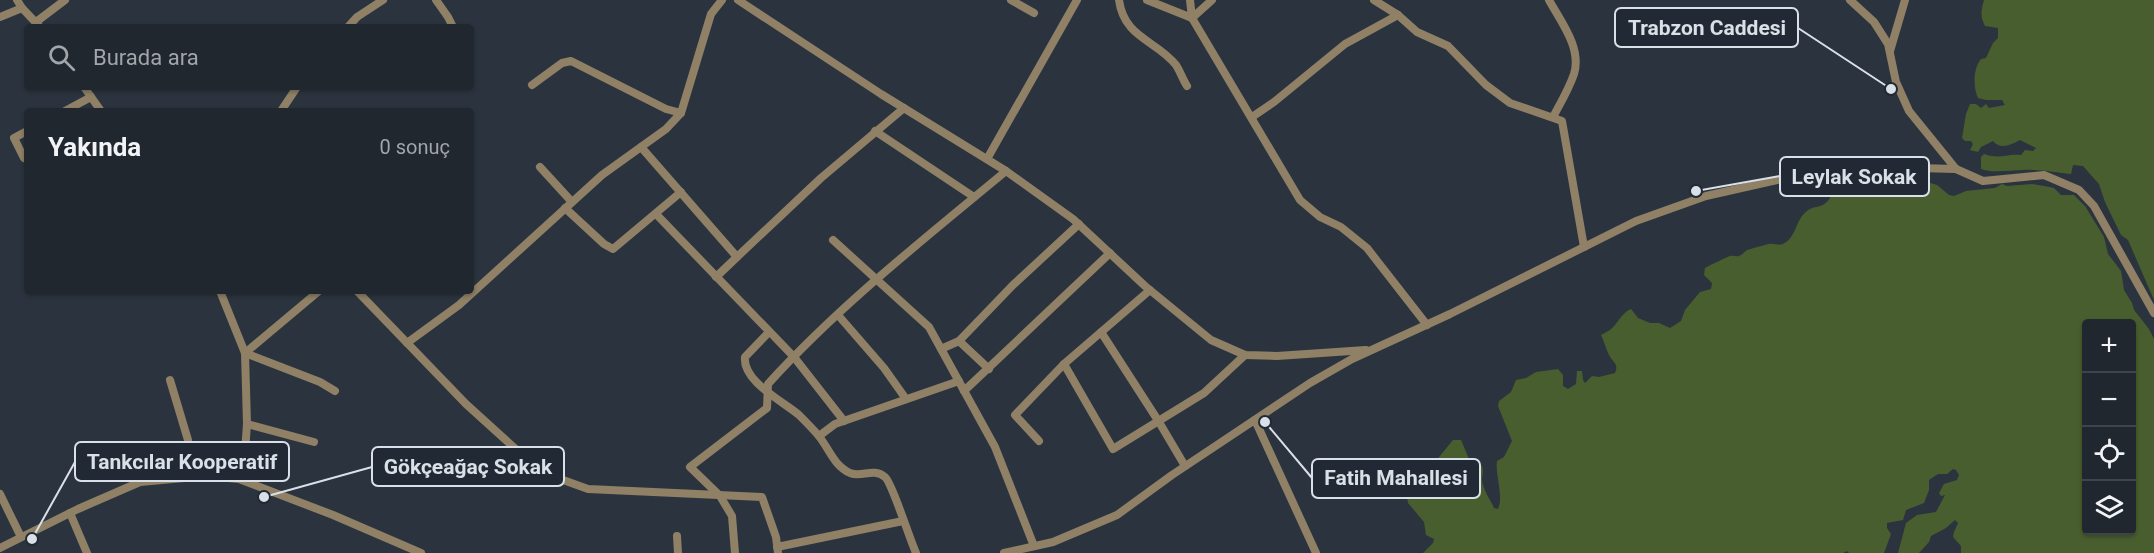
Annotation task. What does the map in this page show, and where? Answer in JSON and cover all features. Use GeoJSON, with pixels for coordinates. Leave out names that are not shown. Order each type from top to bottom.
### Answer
{"type":"FeatureCollection","features":[{"type":"Feature","properties":{"kind":"street"},"geometry":{"type":"LineString","coordinates":[[17,0],[37,24]]}},
{"type":"Feature","properties":{"kind":"street"},"geometry":{"type":"LineString","coordinates":[[39,24],[65,0]]}},
{"type":"Feature","properties":{"kind":"street"},"geometry":{"type":"LineString","coordinates":[[351,24],[357,17],[383,0]]}},
{"type":"Feature","properties":{"kind":"street"},"geometry":{"type":"LineString","coordinates":[[436,0],[451,24]]}},
{"type":"Feature","properties":{"kind":"street"},"geometry":{"type":"LineString","coordinates":[[474,291],[603,175],[666,129],[681,114],[711,14],[722,0]]}},
{"type":"Feature","properties":{"kind":"street"},"geometry":{"type":"LineString","coordinates":[[738,0],[1006,171],[1079,224],[1150,290],[1210,340],[1245,355],[1277,356],[1372,350]]}},
{"type":"Feature","properties":{"kind":"street"},"geometry":{"type":"LineString","coordinates":[[1011,0],[1034,13]]}},
{"type":"Feature","properties":{"kind":"street"},"geometry":{"type":"LineString","coordinates":[[987,159],[1077,0]]}},
{"type":"Feature","properties":{"kind":"street"},"geometry":{"type":"LineString","coordinates":[[1119,0],[1126,23],[1136,35],[1158,49],[1176,66],[1187,86]]}},
{"type":"Feature","properties":{"kind":"street"},"geometry":{"type":"LineString","coordinates":[[1147,0],[1192,18]]}},
{"type":"Feature","properties":{"kind":"street"},"geometry":{"type":"LineString","coordinates":[[1190,0],[1192,18],[1300,200],[1320,217],[1341,227],[1367,248],[1427,325]]}},
{"type":"Feature","properties":{"kind":"street"},"geometry":{"type":"LineString","coordinates":[[1192,18],[1212,0]]}},
{"type":"Feature","properties":{"kind":"street"},"geometry":{"type":"LineString","coordinates":[[1374,0],[1398,15],[1417,32],[1448,46],[1486,85],[1510,103],[1562,121],[1584,247]]}},
{"type":"Feature","properties":{"kind":"street"},"geometry":{"type":"LineString","coordinates":[[1549,0],[1572,43],[1575,59],[1574,75],[1553,117]]}},
{"type":"Feature","properties":{"kind":"street"},"geometry":{"type":"LineString","coordinates":[[1850,0],[1874,22],[1888,44],[1896,82],[1909,111],[1956,169]]}},
{"type":"Feature","properties":{"kind":"street"},"geometry":{"type":"LineString","coordinates":[[1890,52],[1905,0]]}},
{"type":"Feature","properties":{"kind":"street"},"geometry":{"type":"LineString","coordinates":[[0,16],[22,8]]}},
{"type":"Feature","properties":{"kind":"street"},"geometry":{"type":"LineString","coordinates":[[1252,117],[1345,44],[1398,15]]}},
{"type":"Feature","properties":{"kind":"street"},"geometry":{"type":"LineString","coordinates":[[532,85],[562,63],[571,61],[666,109],[681,114]]}},
{"type":"Feature","properties":{"kind":"street"},"geometry":{"type":"LineString","coordinates":[[86,90],[99,108]]}},
{"type":"Feature","properties":{"kind":"street"},"geometry":{"type":"LineString","coordinates":[[283,108],[295,90]]}},
{"type":"Feature","properties":{"kind":"street"},"geometry":{"type":"LineString","coordinates":[[71,108],[91,97]]}},
{"type":"Feature","properties":{"kind":"street"},"geometry":{"type":"LineString","coordinates":[[716,277],[821,178],[904,108]]}},
{"type":"Feature","properties":{"kind":"street"},"geometry":{"type":"LineString","coordinates":[[875,131],[974,197]]}},
{"type":"Feature","properties":{"kind":"street"},"geometry":{"type":"LineString","coordinates":[[24,133],[14,138],[24,158]]}},
{"type":"Feature","properties":{"kind":"street"},"geometry":{"type":"LineString","coordinates":[[641,147],[737,257]]}},
{"type":"Feature","properties":{"kind":"street"},"geometry":{"type":"LineString","coordinates":[[540,166],[569,205],[604,244],[613,249],[681,192]]}},
{"type":"Feature","properties":{"kind":"street"},"geometry":{"type":"LineString","coordinates":[[1004,553],[1048,543],[1117,515],[1185,466],[1310,383],[1372,350],[1636,221],[1692,200],[1840,166],[1956,169],[1983,181],[2044,175],[2079,190],[2094,206],[2154,314]]}},
{"type":"Feature","properties":{"kind":"street"},"geometry":{"type":"LineString","coordinates":[[735,553],[732,516],[720,496],[690,467],[766,408],[768,384],[876,279],[1006,171]]}},
{"type":"Feature","properties":{"kind":"street"},"geometry":{"type":"LineString","coordinates":[[656,214],[794,357],[844,421]]}},
{"type":"Feature","properties":{"kind":"street"},"geometry":{"type":"LineString","coordinates":[[941,349],[959,341],[1013,285],[1079,224]]}},
{"type":"Feature","properties":{"kind":"street"},"geometry":{"type":"LineString","coordinates":[[833,240],[929,327],[995,447],[1034,546]]}},
{"type":"Feature","properties":{"kind":"street"},"geometry":{"type":"LineString","coordinates":[[964,391],[1110,253]]}},
{"type":"Feature","properties":{"kind":"street"},"geometry":{"type":"LineString","coordinates":[[1039,441],[1015,415],[1064,364],[1150,290]]}},
{"type":"Feature","properties":{"kind":"street"},"geometry":{"type":"LineString","coordinates":[[221,294],[245,353],[247,424],[243,480]]}},
{"type":"Feature","properties":{"kind":"street"},"geometry":{"type":"LineString","coordinates":[[245,353],[315,294]]}},
{"type":"Feature","properties":{"kind":"street"},"geometry":{"type":"LineString","coordinates":[[360,294],[466,404],[541,472],[588,489],[762,497],[776,537],[777,550],[903,521]]}},
{"type":"Feature","properties":{"kind":"street"},"geometry":{"type":"LineString","coordinates":[[407,343],[471,294]]}},
{"type":"Feature","properties":{"kind":"street"},"geometry":{"type":"LineString","coordinates":[[838,315],[884,368],[906,399]]}},
{"type":"Feature","properties":{"kind":"street"},"geometry":{"type":"LineString","coordinates":[[769,332],[745,357],[746,368],[767,394],[797,413],[819,436],[831,457],[850,473],[874,471],[886,478],[916,553]]}},
{"type":"Feature","properties":{"kind":"street"},"geometry":{"type":"LineString","coordinates":[[1101,332],[1185,466]]}},
{"type":"Feature","properties":{"kind":"street"},"geometry":{"type":"LineString","coordinates":[[959,341],[989,369]]}},
{"type":"Feature","properties":{"kind":"street"},"geometry":{"type":"LineString","coordinates":[[245,353],[320,382],[335,391]]}},
{"type":"Feature","properties":{"kind":"street"},"geometry":{"type":"LineString","coordinates":[[1064,364],[1113,448],[1204,393],[1245,355]]}},
{"type":"Feature","properties":{"kind":"street"},"geometry":{"type":"LineString","coordinates":[[170,380],[188,440],[191,478]]}},
{"type":"Feature","properties":{"kind":"street"},"geometry":{"type":"LineString","coordinates":[[819,436],[835,424],[959,381]]}},
{"type":"Feature","properties":{"kind":"street"},"geometry":{"type":"LineString","coordinates":[[1254,420],[1316,553]]}},
{"type":"Feature","properties":{"kind":"street"},"geometry":{"type":"LineString","coordinates":[[247,424],[314,442]]}},
{"type":"Feature","properties":{"kind":"street"},"geometry":{"type":"LineString","coordinates":[[0,548],[70,513],[141,482],[206,476],[243,480],[333,514],[421,553]]}},
{"type":"Feature","properties":{"kind":"street"},"geometry":{"type":"LineString","coordinates":[[0,494],[21,537]]}},
{"type":"Feature","properties":{"kind":"street"},"geometry":{"type":"LineString","coordinates":[[70,513],[87,553]]}},
{"type":"Feature","properties":{"kind":"street"},"geometry":{"type":"LineString","coordinates":[[677,536],[678,553]]}},
{"type":"Feature","properties":{"kind":"street"},"geometry":{"type":"LineString","coordinates":[[1048,543],[1053,553]]}},
{"type":"Feature","properties":{"kind":"green space"},"geometry":{"type":"Polygon","coordinates":[[[1984,0],[2154,0],[2154,300],[2128,240],[2121,235],[2105,202],[2099,184],[2083,166],[2073,165],[2071,174],[2038,170],[1981,169],[1981,157],[1984,154],[2021,155],[2025,150],[2033,151],[2036,148],[2020,140],[2002,146],[1993,141],[1981,147],[1978,152],[1970,150],[1973,144],[1971,141],[1965,141],[1962,138],[1970,104],[1976,104],[1981,108],[1986,104],[1989,108],[2005,105],[2002,100],[1978,98],[1975,89],[1975,73],[1978,63],[1981,59],[1986,58],[1998,38],[1998,28],[1985,26],[1983,22],[1981,13],[1984,0]]]}},
{"type":"Feature","properties":{"kind":"green space"},"geometry":{"type":"Polygon","coordinates":[[[1883,177],[1892,177],[1900,181],[1913,178],[1937,185],[1949,195],[1954,196],[1966,191],[1995,188],[2002,184],[2007,186],[2032,184],[2054,188],[2061,195],[2074,195],[2085,206],[2104,237],[2108,254],[2121,271],[2124,290],[2134,310],[2154,339],[2154,553],[1961,553],[1961,546],[1953,537],[1958,523],[1955,520],[1931,536],[1929,542],[1919,553],[1898,553],[1906,523],[1917,515],[1936,512],[1945,495],[1941,496],[1939,493],[1944,484],[1957,480],[1959,475],[1953,469],[1947,474],[1938,474],[1929,480],[1929,490],[1924,503],[1906,510],[1903,520],[1887,523],[1891,534],[1884,553],[1849,553],[1847,551],[1843,553],[1423,553],[1434,539],[1426,535],[1424,522],[1408,503],[1407,496],[1410,492],[1408,475],[1412,470],[1424,468],[1435,462],[1453,440],[1461,440],[1469,459],[1482,466],[1484,487],[1494,508],[1498,509],[1500,498],[1497,461],[1504,457],[1512,441],[1498,406],[1499,401],[1511,392],[1516,380],[1526,378],[1536,372],[1558,369],[1563,375],[1563,386],[1568,389],[1576,384],[1577,371],[1582,371],[1585,383],[1592,376],[1599,377],[1615,373],[1616,365],[1601,335],[1613,328],[1628,311],[1631,309],[1638,318],[1670,328],[1681,321],[1685,310],[1700,292],[1711,289],[1712,283],[1704,275],[1705,268],[1730,256],[1740,256],[1747,250],[1769,244],[1783,244],[1791,237],[1803,215],[1810,209],[1827,202],[1838,180],[1857,183],[1880,181],[1883,177]]]}},
{"type":"Feature","properties":{"kind":"place","name":"Trabzon Caddesi"},"geometry":{"type":"Point","coordinates":[1891,89]}},
{"type":"Feature","properties":{"kind":"place","name":"Leylak Sokak"},"geometry":{"type":"Point","coordinates":[1696,191]}},
{"type":"Feature","properties":{"kind":"place","name":"Fatih Mahallesi"},"geometry":{"type":"Point","coordinates":[1265,422]}},
{"type":"Feature","properties":{"kind":"place","name":"Gökçeağaç Sokak"},"geometry":{"type":"Point","coordinates":[264,497]}},
{"type":"Feature","properties":{"kind":"place","name":"Tankcılar Kooperatif"},"geometry":{"type":"Point","coordinates":[32,539]}}]}
